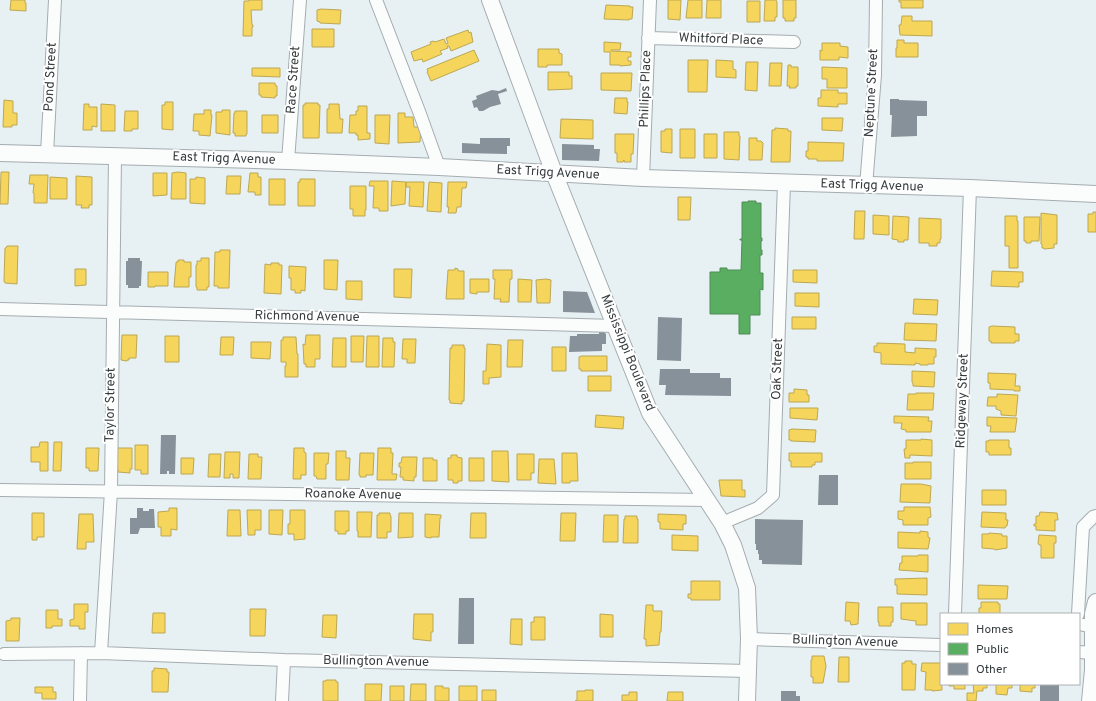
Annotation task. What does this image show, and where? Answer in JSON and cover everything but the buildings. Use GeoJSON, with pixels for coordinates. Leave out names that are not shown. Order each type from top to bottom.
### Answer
{"type":"FeatureCollection","features":[{"type":"Feature","properties":{"kind":"street","name":"Pond Street"},"geometry":{"type":"LineString","coordinates":[[47,154],[54,0]]}},
{"type":"Feature","properties":{"kind":"street","name":"Race Street"},"geometry":{"type":"LineString","coordinates":[[288,161],[300,0]]}},
{"type":"Feature","properties":{"kind":"street"},"geometry":{"type":"LineString","coordinates":[[376,0],[439,166]]}},
{"type":"Feature","properties":{"kind":"street","name":"Mississippi Boulevard"},"geometry":{"type":"LineString","coordinates":[[490,0],[554,173],[650,413],[722,523],[734,544],[747,588],[749,639],[747,701]]}},
{"type":"Feature","properties":{"kind":"street","name":"Phillips Place"},"geometry":{"type":"LineString","coordinates":[[643,178],[650,0]]}},
{"type":"Feature","properties":{"kind":"street","name":"Neptune Street"},"geometry":{"type":"LineString","coordinates":[[866,186],[875,75],[876,0]]}},
{"type":"Feature","properties":{"kind":"street","name":"Whitford Place"},"geometry":{"type":"LineString","coordinates":[[648,38],[794,42]]}},
{"type":"Feature","properties":{"kind":"street","name":"East Trigg Avenue"},"geometry":{"type":"LineString","coordinates":[[0,153],[439,166],[643,178],[784,184],[970,188],[1096,194]]}},
{"type":"Feature","properties":{"kind":"street","name":"Taylor Street"},"geometry":{"type":"LineString","coordinates":[[101,653],[111,491],[114,156]]}},
{"type":"Feature","properties":{"kind":"street","name":"Oak Street"},"geometry":{"type":"LineString","coordinates":[[722,523],[758,508],[773,495],[784,184]]}},
{"type":"Feature","properties":{"kind":"street","name":"Ridgeway Street"},"geometry":{"type":"LineString","coordinates":[[955,613],[970,188]]}},
{"type":"Feature","properties":{"kind":"street","name":"Richmond Avenue"},"geometry":{"type":"LineString","coordinates":[[0,309],[615,326]]}},
{"type":"Feature","properties":{"kind":"street","name":"Roanoke Avenue"},"geometry":{"type":"LineString","coordinates":[[0,490],[707,500]]}},
{"type":"Feature","properties":{"kind":"street"},"geometry":{"type":"LineString","coordinates":[[1078,613],[1083,527],[1096,516]]}},
{"type":"Feature","properties":{"kind":"street"},"geometry":{"type":"LineString","coordinates":[[1090,701],[1086,652],[1086,625],[1093,614],[1096,602]]}},
{"type":"Feature","properties":{"kind":"street","name":"Bullington Avenue"},"geometry":{"type":"LineString","coordinates":[[749,639],[940,645]]}},
{"type":"Feature","properties":{"kind":"street"},"geometry":{"type":"LineString","coordinates":[[80,701],[81,653]]}},
{"type":"Feature","properties":{"kind":"street","name":"Bullington Avenue"},"geometry":{"type":"LineString","coordinates":[[4,654],[101,653],[284,660],[748,671]]}},
{"type":"Feature","properties":{"kind":"street"},"geometry":{"type":"LineString","coordinates":[[282,701],[284,660]]}}]}
